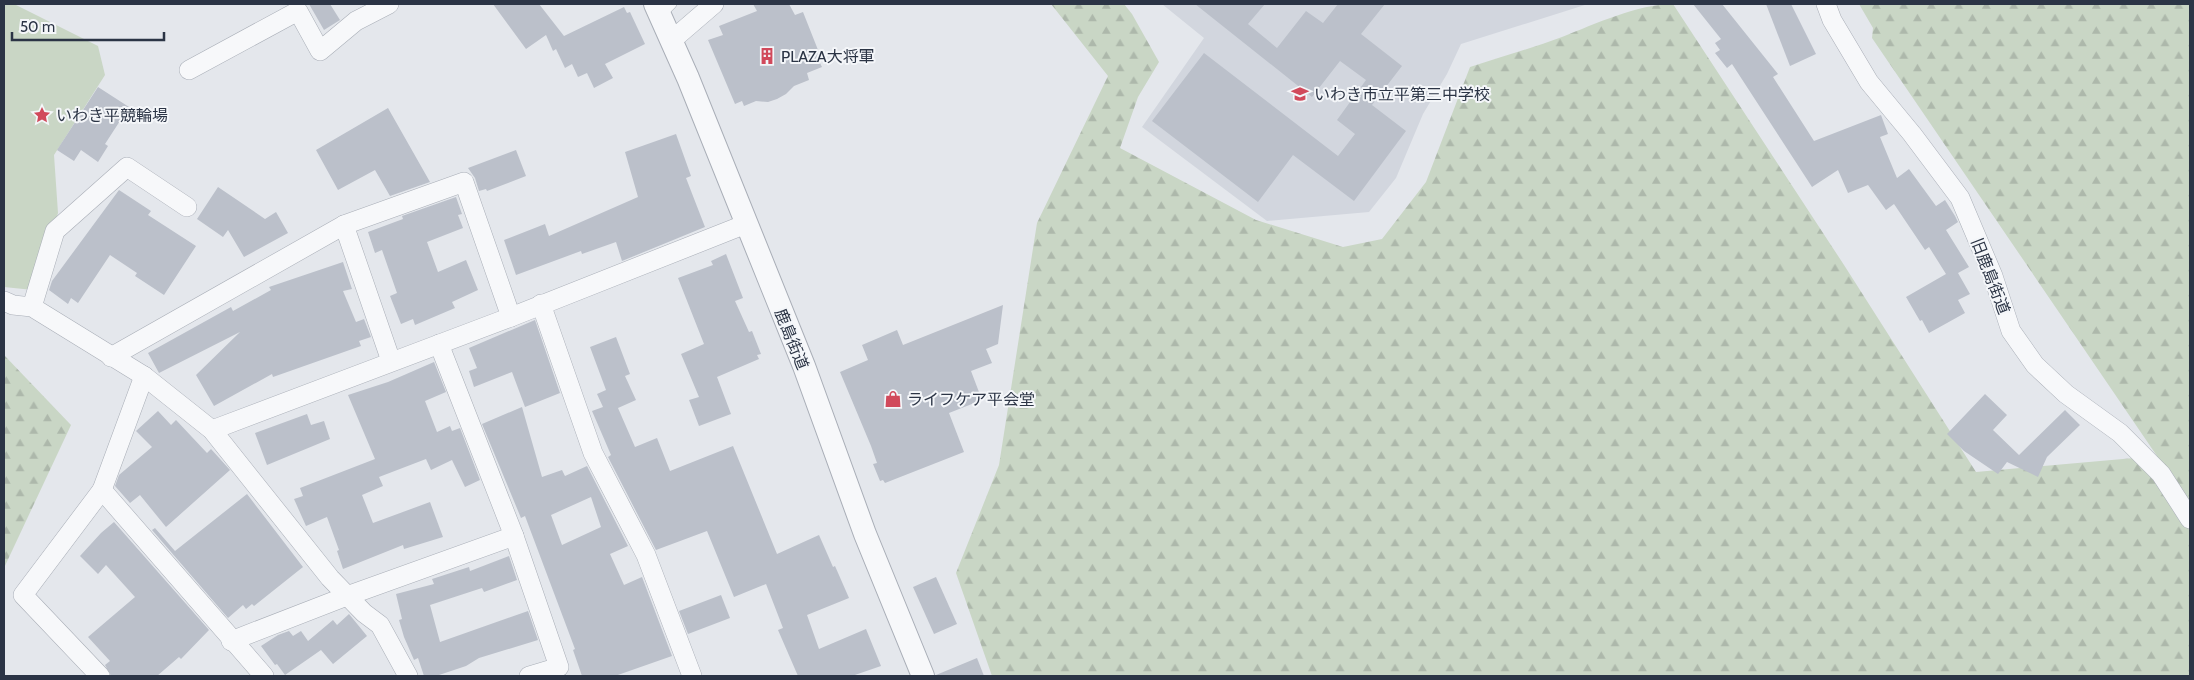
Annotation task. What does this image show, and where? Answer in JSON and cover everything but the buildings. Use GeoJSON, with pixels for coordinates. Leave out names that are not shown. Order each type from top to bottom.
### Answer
{"type":"FeatureCollection","features":[{"type":"Feature","properties":{"kind":"street"},"geometry":{"type":"LineString","coordinates":[[189,70],[298,11],[320,51],[356,21],[389,4]]}},
{"type":"Feature","properties":{"kind":"street"},"geometry":{"type":"LineString","coordinates":[[671,41],[714,4]]}},
{"type":"Feature","properties":{"kind":"street","name":"旧鹿島街道"},"geometry":{"type":"LineString","coordinates":[[1826,4],[1832,20],[1869,82],[1912,134],[1960,198],[1993,276],[2011,331],[2036,365],[2066,394],[2120,433],[2161,474],[2190,519]]}},
{"type":"Feature","properties":{"kind":"street","name":"鹿島街道"},"geometry":{"type":"LineString","coordinates":[[663,7],[671,41],[712,136],[804,366],[866,534],[923,676]]}},
{"type":"Feature","properties":{"kind":"street"},"geometry":{"type":"LineString","coordinates":[[32,307],[55,231],[127,167],[187,207]]}},
{"type":"Feature","properties":{"kind":"street"},"geometry":{"type":"LineString","coordinates":[[111,357],[344,224],[464,182],[511,317]]}},
{"type":"Feature","properties":{"kind":"street"},"geometry":{"type":"LineString","coordinates":[[344,224],[392,361]]}},
{"type":"Feature","properties":{"kind":"street"},"geometry":{"type":"LineString","coordinates":[[212,430],[511,317],[746,224]]}},
{"type":"Feature","properties":{"kind":"street"},"geometry":{"type":"LineString","coordinates":[[4,301],[13,305],[32,307],[144,376],[212,430],[330,578],[364,614],[380,625],[408,676]]}},
{"type":"Feature","properties":{"kind":"street"},"geometry":{"type":"LineString","coordinates":[[541,304],[593,453],[646,555],[692,676]]}},
{"type":"Feature","properties":{"kind":"street"},"geometry":{"type":"LineString","coordinates":[[439,344],[514,536],[559,666],[529,676]]}},
{"type":"Feature","properties":{"kind":"street"},"geometry":{"type":"LineString","coordinates":[[100,676],[23,595],[102,490],[144,376]]}},
{"type":"Feature","properties":{"kind":"street"},"geometry":{"type":"LineString","coordinates":[[102,490],[264,676]]}},
{"type":"Feature","properties":{"kind":"street"},"geometry":{"type":"LineString","coordinates":[[232,640],[514,536]]}},
{"type":"Feature","properties":{"kind":"shaded area","name":"いわき市立平第三中学校"},"geometry":{"type":"Polygon","coordinates":[[[1162,4],[1588,4],[1461,44],[1447,74],[1423,114],[1396,178],[1369,212],[1267,221],[1142,127],[1204,38],[1162,4]]]}},
{"type":"Feature","properties":{"kind":"green space","name":"いわき平競輪場"},"geometry":{"type":"Polygon","coordinates":[[[4,4],[14,4],[98,46],[105,75],[54,155],[58,213],[33,290],[4,287],[4,4]]]}},
{"type":"Feature","properties":{"kind":"green space"},"geometry":{"type":"Polygon","coordinates":[[[1051,4],[1124,4],[1132,14],[1159,62],[1138,97],[1120,148],[1256,220],[1343,247],[1382,239],[1426,182],[1470,67],[1551,41],[1631,11],[1673,4],[1844,265],[1976,472],[2157,456],[1872,38],[1873,28],[1859,4],[2190,4],[2189,676],[992,676],[956,573],[999,465],[1037,223],[1108,76],[1051,4]]]}},
{"type":"Feature","properties":{"kind":"green space"},"geometry":{"type":"Polygon","coordinates":[[[4,355],[71,425],[4,568],[4,355]]]}},
{"type":"Feature","properties":{"kind":"place","name":"PLAZA大将軍"},"geometry":{"type":"Point","coordinates":[767,56]}},
{"type":"Feature","properties":{"kind":"place","name":"いわき市立平第三中学校"},"geometry":{"type":"Point","coordinates":[1300,94]}},
{"type":"Feature","properties":{"kind":"place","name":"いわき平競輪場"},"geometry":{"type":"Point","coordinates":[42,115]}},
{"type":"Feature","properties":{"kind":"place","name":"ライフケア平会堂"},"geometry":{"type":"Point","coordinates":[893,399]}}]}
